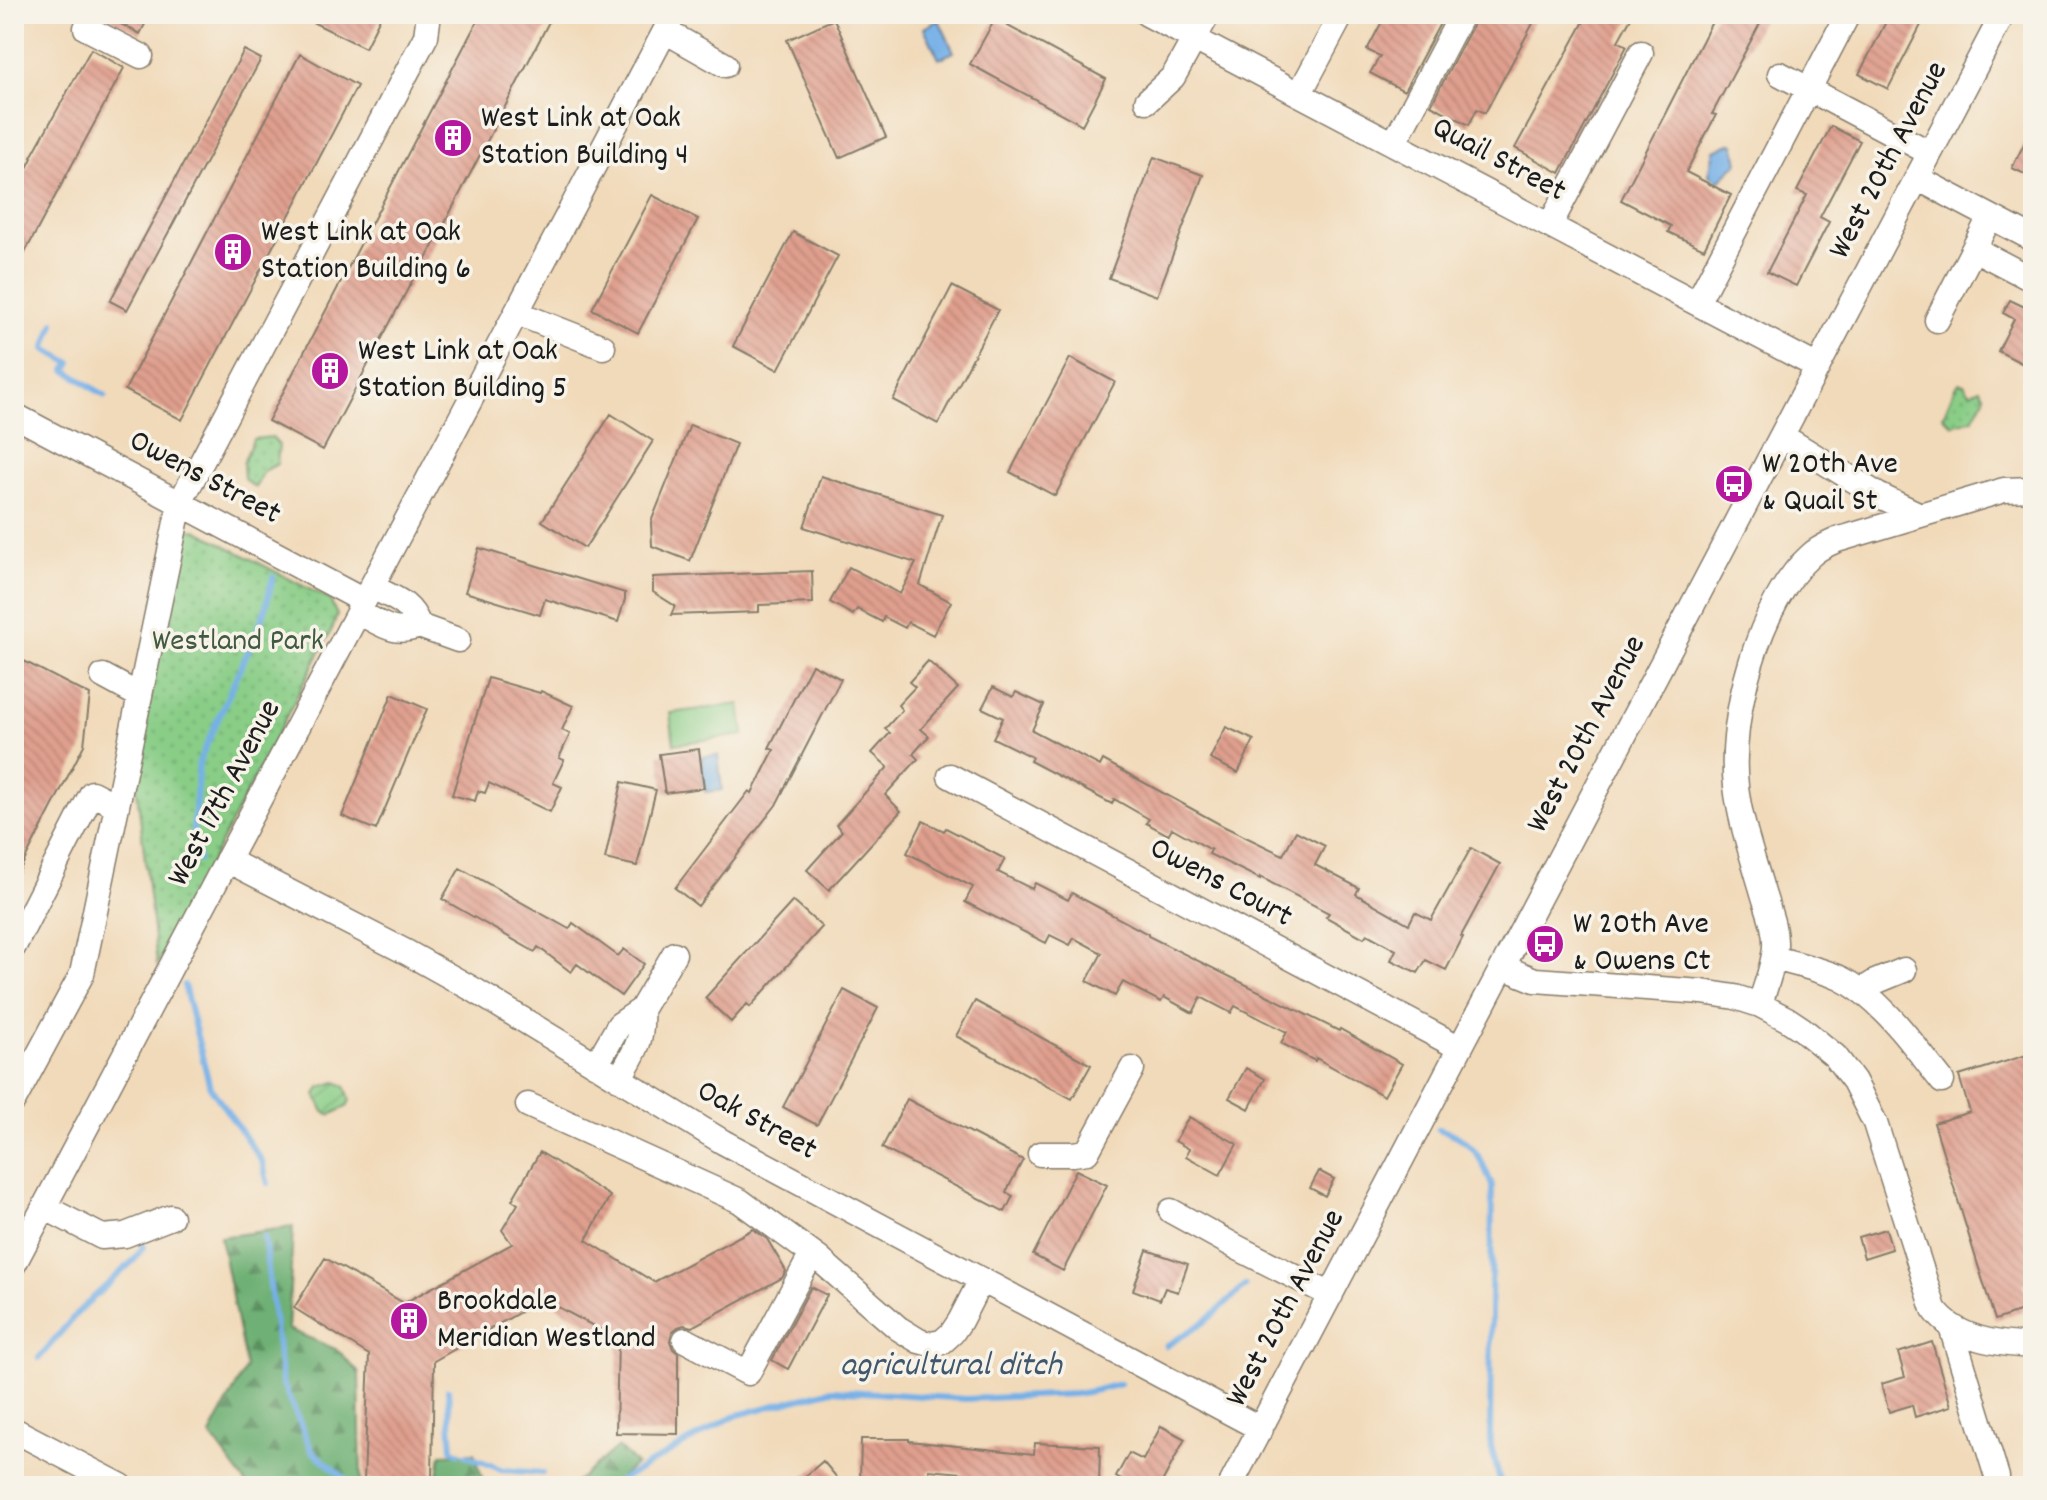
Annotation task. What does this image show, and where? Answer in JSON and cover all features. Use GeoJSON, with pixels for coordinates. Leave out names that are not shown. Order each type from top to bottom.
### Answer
{"type":"FeatureCollection","features":[{"type":"Feature","properties":{"kind":"street"},"geometry":{"type":"LineString","coordinates":[[14,1100],[82,974],[180,503],[426,36],[429,14]]}},
{"type":"Feature","properties":{"kind":"street","name":"Quail Street"},"geometry":{"type":"LineString","coordinates":[[1147,14],[1818,367]]}},
{"type":"Feature","properties":{"kind":"street"},"geometry":{"type":"LineString","coordinates":[[1147,101],[1173,77],[1208,14]]}},
{"type":"Feature","properties":{"kind":"street"},"geometry":{"type":"LineString","coordinates":[[1300,93],[1342,14]]}},
{"type":"Feature","properties":{"kind":"street"},"geometry":{"type":"LineString","coordinates":[[1394,143],[1462,14]]}},
{"type":"Feature","properties":{"kind":"street"},"geometry":{"type":"LineString","coordinates":[[1697,303],[1848,14]]}},
{"type":"Feature","properties":{"kind":"street","name":"West 20th Avenue"},"geometry":{"type":"LineString","coordinates":[[1230,1486],[2003,14]]}},
{"type":"Feature","properties":{"kind":"street"},"geometry":{"type":"LineString","coordinates":[[670,22],[725,65]]}},
{"type":"Feature","properties":{"kind":"street","name":"West 17th Avenue"},"geometry":{"type":"LineString","coordinates":[[14,1264],[670,22]]}},
{"type":"Feature","properties":{"kind":"street"},"geometry":{"type":"LineString","coordinates":[[86,28],[141,56]]}},
{"type":"Feature","properties":{"kind":"street"},"geometry":{"type":"LineString","coordinates":[[1550,225],[1641,53]]}},
{"type":"Feature","properties":{"kind":"street"},"geometry":{"type":"LineString","coordinates":[[1780,74],[1930,153]]}},
{"type":"Feature","properties":{"kind":"street"},"geometry":{"type":"LineString","coordinates":[[1917,178],[2033,239]]}},
{"type":"Feature","properties":{"kind":"street"},"geometry":{"type":"LineString","coordinates":[[1937,320],[1990,217]]}},
{"type":"Feature","properties":{"kind":"street"},"geometry":{"type":"LineString","coordinates":[[1974,249],[2033,280]]}},
{"type":"Feature","properties":{"kind":"street"},"geometry":{"type":"LineString","coordinates":[[517,313],[603,347]]}},
{"type":"Feature","properties":{"kind":"street","name":"Owens Street"},"geometry":{"type":"LineString","coordinates":[[14,415],[365,600],[398,631],[419,626],[458,640]]}},
{"type":"Feature","properties":{"kind":"street"},"geometry":{"type":"LineString","coordinates":[[1782,436],[1878,495],[1920,515]]}},
{"type":"Feature","properties":{"kind":"street"},"geometry":{"type":"LineString","coordinates":[[1760,1005],[1775,945],[1772,922],[1736,785],[1735,754],[1745,687],[1759,637],[1791,578],[1812,554],[1837,540],[2004,490],[2033,489]]}},
{"type":"Feature","properties":{"kind":"street"},"geometry":{"type":"LineString","coordinates":[[103,676],[140,696]]}},
{"type":"Feature","properties":{"kind":"street","name":"Owens Court"},"geometry":{"type":"LineString","coordinates":[[950,776],[1460,1048]]}},
{"type":"Feature","properties":{"kind":"street"},"geometry":{"type":"LineString","coordinates":[[14,946],[92,793],[117,806]]}},
{"type":"Feature","properties":{"kind":"street","name":"Oak Street"},"geometry":{"type":"LineString","coordinates":[[227,860],[476,991],[723,1142],[1261,1429]]}},
{"type":"Feature","properties":{"kind":"street"},"geometry":{"type":"LineString","coordinates":[[596,1065],[619,1025],[641,1010],[674,954]]}},
{"type":"Feature","properties":{"kind":"street"},"geometry":{"type":"LineString","coordinates":[[1774,958],[1831,974],[1861,991],[1885,1013],[1942,1081]]}},
{"type":"Feature","properties":{"kind":"street"},"geometry":{"type":"LineString","coordinates":[[1503,967],[1535,980],[1735,997],[1787,1019],[1841,1062],[1854,1081],[1875,1123],[1934,1309],[1951,1327],[1982,1339],[2033,1346]]}},
{"type":"Feature","properties":{"kind":"street"},"geometry":{"type":"LineString","coordinates":[[1861,991],[1904,970]]}},
{"type":"Feature","properties":{"kind":"street"},"geometry":{"type":"LineString","coordinates":[[619,1079],[638,1045],[642,1029],[641,1010]]}},
{"type":"Feature","properties":{"kind":"street"},"geometry":{"type":"LineString","coordinates":[[1040,1154],[1087,1152],[1132,1069]]}},
{"type":"Feature","properties":{"kind":"street"},"geometry":{"type":"LineString","coordinates":[[528,1105],[740,1201],[812,1254],[911,1337],[930,1344],[942,1342],[952,1333],[981,1280]]}},
{"type":"Feature","properties":{"kind":"street"},"geometry":{"type":"LineString","coordinates":[[44,1207],[102,1237],[125,1235],[171,1217]]}},
{"type":"Feature","properties":{"kind":"street"},"geometry":{"type":"LineString","coordinates":[[1171,1211],[1331,1295]]}},
{"type":"Feature","properties":{"kind":"street"},"geometry":{"type":"LineString","coordinates":[[685,1340],[748,1373],[812,1254]]}},
{"type":"Feature","properties":{"kind":"street"},"geometry":{"type":"LineString","coordinates":[[1951,1327],[1997,1477]]}},
{"type":"Feature","properties":{"kind":"street"},"geometry":{"type":"LineString","coordinates":[[14,1430],[121,1486]]}},
{"type":"Feature","properties":{"kind":"green space"},"geometry":{"type":"Polygon","coordinates":[[[1959,383],[1965,384],[1971,393],[1980,388],[1985,396],[1973,419],[1953,425],[1943,416],[1959,383]]]}},
{"type":"Feature","properties":{"kind":"green space"},"geometry":{"type":"Polygon","coordinates":[[[272,437],[279,445],[277,464],[264,471],[255,488],[244,479],[243,463],[253,439],[272,437]]]}},
{"type":"Feature","properties":{"kind":"green space","name":"Westland Park"},"geometry":{"type":"Polygon","coordinates":[[[196,530],[330,600],[337,615],[157,965],[135,773],[182,531],[196,530]]]}},
{"type":"Feature","properties":{"kind":"green space"},"geometry":{"type":"Polygon","coordinates":[[[740,704],[744,735],[674,744],[670,713],[740,704]]]}},
{"type":"Feature","properties":{"kind":"green space"},"geometry":{"type":"Polygon","coordinates":[[[336,1082],[345,1086],[350,1099],[348,1106],[331,1115],[324,1112],[316,1095],[320,1087],[336,1082]]]}},
{"type":"Feature","properties":{"kind":"green space"},"geometry":{"type":"Polygon","coordinates":[[[293,1227],[288,1329],[338,1350],[359,1373],[361,1483],[437,1483],[441,1454],[474,1453],[485,1486],[248,1486],[210,1435],[246,1367],[220,1237],[293,1227]]]}},
{"type":"Feature","properties":{"kind":"green space"},"geometry":{"type":"Polygon","coordinates":[[[618,1447],[636,1464],[610,1486],[571,1486],[618,1447]]]}},
{"type":"Feature","properties":{"kind":"water"},"geometry":{"type":"Polygon","coordinates":[[[939,20],[954,52],[939,59],[924,28],[939,20]]]}},
{"type":"Feature","properties":{"kind":"water"},"geometry":{"type":"Polygon","coordinates":[[[1732,143],[1738,163],[1719,181],[1709,175],[1714,150],[1732,143]]]}},
{"type":"Feature","properties":{"kind":"water"},"geometry":{"type":"Polygon","coordinates":[[[718,755],[722,790],[705,792],[701,757],[718,755]]]}},
{"type":"Feature","properties":{"kind":"building"},"geometry":{"type":"Polygon","coordinates":[[[101,14],[150,14],[140,34],[101,14]]]}},
{"type":"Feature","properties":{"kind":"building"},"geometry":{"type":"Polygon","coordinates":[[[296,14],[382,14],[365,48],[296,14]]]}},
{"type":"Feature","properties":{"kind":"building"},"geometry":{"type":"Polygon","coordinates":[[[481,14],[553,14],[323,450],[268,421],[481,14]]]}},
{"type":"Feature","properties":{"kind":"building"},"geometry":{"type":"Polygon","coordinates":[[[1386,14],[1445,14],[1404,91],[1370,73],[1380,56],[1367,50],[1386,14]]]}},
{"type":"Feature","properties":{"kind":"building"},"geometry":{"type":"Polygon","coordinates":[[[1477,14],[1538,14],[1485,113],[1477,109],[1469,125],[1431,105],[1477,14]]]}},
{"type":"Feature","properties":{"kind":"building"},"geometry":{"type":"Polygon","coordinates":[[[1588,14],[1633,14],[1618,41],[1627,46],[1560,173],[1515,148],[1588,14]]]}},
{"type":"Feature","properties":{"kind":"building"},"geometry":{"type":"Polygon","coordinates":[[[1716,14],[1765,14],[1712,114],[1716,115],[1686,172],[1731,195],[1704,249],[1668,232],[1671,226],[1621,200],[1716,14]]]}},
{"type":"Feature","properties":{"kind":"building"},"geometry":{"type":"Polygon","coordinates":[[[1890,14],[1899,14],[1921,25],[1888,89],[1859,74],[1890,14]]]}},
{"type":"Feature","properties":{"kind":"building"},"geometry":{"type":"Polygon","coordinates":[[[834,19],[886,137],[839,158],[787,40],[834,19]]]}},
{"type":"Feature","properties":{"kind":"building"},"geometry":{"type":"Polygon","coordinates":[[[995,19],[1106,79],[1082,125],[970,64],[995,19]]]}},
{"type":"Feature","properties":{"kind":"building"},"geometry":{"type":"Polygon","coordinates":[[[91,49],[124,68],[14,273],[14,194],[91,49]]]}},
{"type":"Feature","properties":{"kind":"building"},"geometry":{"type":"Polygon","coordinates":[[[244,50],[261,59],[127,310],[110,301],[244,50]]]}},
{"type":"Feature","properties":{"kind":"building","name":"West Link at Oak Station Building 6"},"geometry":{"type":"Polygon","coordinates":[[[300,54],[357,86],[182,420],[125,390],[300,54]]]}},
{"type":"Feature","properties":{"kind":"building"},"geometry":{"type":"Polygon","coordinates":[[[1831,126],[1860,141],[1820,217],[1829,222],[1796,286],[1767,272],[1807,195],[1797,191],[1831,126]]]}},
{"type":"Feature","properties":{"kind":"building"},"geometry":{"type":"Polygon","coordinates":[[[2033,126],[2033,178],[2012,168],[2033,126]]]}},
{"type":"Feature","properties":{"kind":"building"},"geometry":{"type":"Polygon","coordinates":[[[1154,157],[1203,175],[1157,296],[1109,278],[1154,157]]]}},
{"type":"Feature","properties":{"kind":"building"},"geometry":{"type":"Polygon","coordinates":[[[652,195],[698,219],[638,333],[592,309],[652,195]]]}},
{"type":"Feature","properties":{"kind":"building"},"geometry":{"type":"Polygon","coordinates":[[[793,232],[838,256],[778,370],[733,346],[793,232]]]}},
{"type":"Feature","properties":{"kind":"building"},"geometry":{"type":"Polygon","coordinates":[[[952,286],[998,310],[938,424],[893,400],[952,286]]]}},
{"type":"Feature","properties":{"kind":"building"},"geometry":{"type":"Polygon","coordinates":[[[2010,300],[2033,311],[2033,369],[1998,351],[2014,319],[2003,313],[2010,300]]]}},
{"type":"Feature","properties":{"kind":"building"},"geometry":{"type":"Polygon","coordinates":[[[1070,358],[1115,382],[1055,496],[1010,472],[1070,358]]]}},
{"type":"Feature","properties":{"kind":"building"},"geometry":{"type":"Polygon","coordinates":[[[611,414],[653,441],[585,548],[542,521],[611,414]]]}},
{"type":"Feature","properties":{"kind":"building"},"geometry":{"type":"Polygon","coordinates":[[[690,425],[736,444],[690,561],[652,546],[651,522],[690,425]]]}},
{"type":"Feature","properties":{"kind":"building"},"geometry":{"type":"Polygon","coordinates":[[[821,476],[942,515],[920,585],[951,602],[933,635],[908,622],[905,628],[884,617],[882,622],[857,609],[853,615],[830,602],[849,567],[900,594],[916,563],[804,527],[821,476]]]}},
{"type":"Feature","properties":{"kind":"building"},"geometry":{"type":"Polygon","coordinates":[[[479,548],[625,593],[618,622],[545,599],[540,615],[465,592],[479,548]]]}},
{"type":"Feature","properties":{"kind":"building"},"geometry":{"type":"Polygon","coordinates":[[[812,571],[813,603],[759,605],[759,612],[671,615],[675,606],[653,592],[653,577],[812,571]]]}},
{"type":"Feature","properties":{"kind":"building"},"geometry":{"type":"Polygon","coordinates":[[[14,656],[90,695],[84,745],[14,881],[14,656]]]}},
{"type":"Feature","properties":{"kind":"building"},"geometry":{"type":"Polygon","coordinates":[[[928,661],[958,688],[921,729],[929,736],[913,754],[918,759],[885,795],[901,811],[829,890],[807,870],[842,831],[836,825],[888,767],[872,753],[890,733],[885,729],[902,710],[898,705],[915,687],[909,682],[928,661]]]}},
{"type":"Feature","properties":{"kind":"building"},"geometry":{"type":"Polygon","coordinates":[[[812,664],[841,679],[776,805],[698,906],[675,888],[749,791],[752,793],[774,750],[769,748],[812,664]]]}},
{"type":"Feature","properties":{"kind":"building"},"geometry":{"type":"Polygon","coordinates":[[[488,678],[541,691],[573,706],[562,730],[570,734],[559,758],[564,760],[553,783],[562,787],[550,812],[489,783],[485,793],[478,791],[475,801],[452,795],[488,678]]]}},
{"type":"Feature","properties":{"kind":"building"},"geometry":{"type":"Polygon","coordinates":[[[993,687],[1013,697],[1016,692],[1044,705],[1032,730],[1100,766],[1103,760],[1283,855],[1296,831],[1325,846],[1315,865],[1359,888],[1356,894],[1409,924],[1415,912],[1431,920],[1471,848],[1500,864],[1446,970],[1426,960],[1418,973],[1391,960],[1396,950],[1367,934],[1364,938],[1326,917],[1329,913],[1209,854],[1211,850],[1172,828],[1168,835],[1146,823],[1149,819],[1114,799],[1112,804],[993,738],[1003,718],[982,708],[993,687]]]}},
{"type":"Feature","properties":{"kind":"building"},"geometry":{"type":"Polygon","coordinates":[[[392,694],[427,709],[376,830],[342,816],[392,694]]]}},
{"type":"Feature","properties":{"kind":"building"},"geometry":{"type":"Polygon","coordinates":[[[1226,727],[1254,740],[1238,773],[1210,759],[1226,727]]]}},
{"type":"Feature","properties":{"kind":"building"},"geometry":{"type":"Polygon","coordinates":[[[699,749],[704,788],[665,793],[659,754],[699,749]]]}},
{"type":"Feature","properties":{"kind":"building"},"geometry":{"type":"Polygon","coordinates":[[[622,782],[656,790],[637,866],[605,859],[622,782]]]}},
{"type":"Feature","properties":{"kind":"building"},"geometry":{"type":"Polygon","coordinates":[[[923,821],[944,831],[946,828],[1005,859],[998,872],[1032,889],[1035,883],[1068,900],[1072,893],[1148,936],[1340,1029],[1402,1064],[1384,1096],[1316,1058],[1315,1061],[1281,1043],[1287,1032],[1235,1006],[1231,1013],[1201,997],[1193,1013],[1164,997],[1161,1002],[1123,982],[1115,996],[1087,981],[1102,953],[1074,938],[1070,945],[1050,935],[1046,943],[965,902],[973,887],[907,853],[923,821]]]}},
{"type":"Feature","properties":{"kind":"building"},"geometry":{"type":"Polygon","coordinates":[[[460,868],[569,929],[573,923],[618,956],[624,949],[644,964],[621,996],[577,964],[571,972],[538,947],[535,952],[442,899],[460,868]]]}},
{"type":"Feature","properties":{"kind":"building"},"geometry":{"type":"Polygon","coordinates":[[[793,901],[822,927],[750,1007],[747,1004],[731,1022],[705,998],[793,901]]]}},
{"type":"Feature","properties":{"kind":"building"},"geometry":{"type":"Polygon","coordinates":[[[844,990],[878,1008],[817,1125],[783,1107],[844,990]]]}},
{"type":"Feature","properties":{"kind":"building"},"geometry":{"type":"Polygon","coordinates":[[[975,1001],[1091,1065],[1072,1099],[956,1036],[975,1001]]]}},
{"type":"Feature","properties":{"kind":"building"},"geometry":{"type":"Polygon","coordinates":[[[2033,1053],[2033,1281],[2023,1284],[2031,1308],[1995,1320],[1934,1123],[1970,1112],[1959,1076],[2033,1053]]]}},
{"type":"Feature","properties":{"kind":"building"},"geometry":{"type":"Polygon","coordinates":[[[1246,1068],[1265,1079],[1249,1109],[1229,1098],[1246,1068]]]}},
{"type":"Feature","properties":{"kind":"building"},"geometry":{"type":"Polygon","coordinates":[[[907,1099],[1023,1160],[1006,1192],[1013,1196],[1005,1212],[882,1148],[907,1099]]]}},
{"type":"Feature","properties":{"kind":"building"},"geometry":{"type":"Polygon","coordinates":[[[1189,1117],[1237,1144],[1220,1175],[1186,1156],[1189,1149],[1175,1141],[1189,1117]]]}},
{"type":"Feature","properties":{"kind":"building","name":"Brookdale Meridian Westland"},"geometry":{"type":"Polygon","coordinates":[[[540,1152],[610,1196],[586,1240],[654,1282],[753,1229],[767,1239],[786,1271],[782,1278],[692,1327],[684,1325],[672,1332],[670,1341],[678,1353],[678,1434],[616,1433],[618,1339],[543,1299],[434,1361],[432,1479],[364,1480],[369,1355],[294,1308],[325,1258],[404,1303],[512,1244],[502,1230],[518,1204],[512,1200],[540,1152]]]}},
{"type":"Feature","properties":{"kind":"building"},"geometry":{"type":"Polygon","coordinates":[[[1076,1170],[1107,1185],[1063,1271],[1033,1255],[1076,1170]]]}},
{"type":"Feature","properties":{"kind":"building"},"geometry":{"type":"Polygon","coordinates":[[[1319,1171],[1334,1179],[1325,1196],[1310,1188],[1319,1171]]]}},
{"type":"Feature","properties":{"kind":"building"},"geometry":{"type":"Polygon","coordinates":[[[1886,1229],[1892,1249],[1864,1258],[1858,1237],[1886,1229]]]}},
{"type":"Feature","properties":{"kind":"building"},"geometry":{"type":"Polygon","coordinates":[[[1147,1250],[1188,1264],[1178,1292],[1165,1288],[1160,1300],[1133,1290],[1147,1250]]]}},
{"type":"Feature","properties":{"kind":"building"},"geometry":{"type":"Polygon","coordinates":[[[811,1287],[827,1295],[788,1369],[772,1360],[811,1287]]]}},
{"type":"Feature","properties":{"kind":"building"},"geometry":{"type":"Polygon","coordinates":[[[1932,1342],[1951,1406],[1915,1417],[1912,1405],[1889,1412],[1881,1384],[1905,1377],[1898,1353],[1932,1342]]]}},
{"type":"Feature","properties":{"kind":"building"},"geometry":{"type":"Polygon","coordinates":[[[1161,1426],[1185,1439],[1160,1486],[1132,1486],[1116,1477],[1129,1453],[1143,1460],[1161,1426]]]}},
{"type":"Feature","properties":{"kind":"building"},"geometry":{"type":"Polygon","coordinates":[[[861,1439],[909,1439],[1034,1454],[1035,1443],[1100,1446],[1099,1486],[961,1486],[962,1473],[929,1470],[929,1484],[904,1484],[904,1480],[860,1480],[861,1439]]]}},
{"type":"Feature","properties":{"kind":"building"},"geometry":{"type":"Polygon","coordinates":[[[823,1461],[844,1486],[794,1486],[823,1461]]]}},
{"type":"Feature","properties":{"kind":"waterway"},"geometry":{"type":"LineString","coordinates":[[54,323],[45,349],[71,363],[66,370],[105,396]]}},
{"type":"Feature","properties":{"kind":"waterway","name":"agricultural ditch"},"geometry":{"type":"LineString","coordinates":[[198,860],[193,832],[199,762],[264,614],[273,577]]}},
{"type":"Feature","properties":{"kind":"waterway","name":"agricultural ditch"},"geometry":{"type":"LineString","coordinates":[[184,985],[210,1087],[262,1161],[268,1184]]}},
{"type":"Feature","properties":{"kind":"waterway","name":"agricultural ditch"},"geometry":{"type":"LineString","coordinates":[[1438,1129],[1458,1137],[1473,1149],[1492,1186],[1490,1441],[1501,1486]]}},
{"type":"Feature","properties":{"kind":"waterway","name":"agricultural ditch"},"geometry":{"type":"LineString","coordinates":[[264,1237],[282,1382],[312,1451],[354,1486]]}},
{"type":"Feature","properties":{"kind":"waterway"},"geometry":{"type":"LineString","coordinates":[[39,1358],[78,1312],[135,1259],[143,1247],[140,1240]]}},
{"type":"Feature","properties":{"kind":"waterway","name":"agricultural ditch"},"geometry":{"type":"LineString","coordinates":[[1166,1346],[1203,1323],[1245,1286]]}},
{"type":"Feature","properties":{"kind":"waterway","name":"agricultural ditch"},"geometry":{"type":"LineString","coordinates":[[610,1486],[734,1416],[832,1390],[966,1399],[1075,1394],[1120,1384]]}},
{"type":"Feature","properties":{"kind":"waterway"},"geometry":{"type":"LineString","coordinates":[[448,1390],[452,1449],[459,1453]]}},
{"type":"Feature","properties":{"kind":"waterway"},"geometry":{"type":"LineString","coordinates":[[466,1455],[503,1470],[542,1473]]}},
{"type":"Feature","properties":{"kind":"place","name":"West Link at Oak Station Building 4"},"geometry":{"type":"Point","coordinates":[453,138]}},
{"type":"Feature","properties":{"kind":"place","name":"West Link at Oak Station Building 6"},"geometry":{"type":"Point","coordinates":[233,252]}},
{"type":"Feature","properties":{"kind":"place","name":"West Link at Oak Station Building 5"},"geometry":{"type":"Point","coordinates":[330,371]}},
{"type":"Feature","properties":{"kind":"place","name":"W 20th Ave & Quail St"},"geometry":{"type":"Point","coordinates":[1734,484]}},
{"type":"Feature","properties":{"kind":"place","name":"W 20th Ave & Owens Ct"},"geometry":{"type":"Point","coordinates":[1545,944]}},
{"type":"Feature","properties":{"kind":"place","name":"Brookdale Meridian Westland"},"geometry":{"type":"Point","coordinates":[409,1321]}}]}
